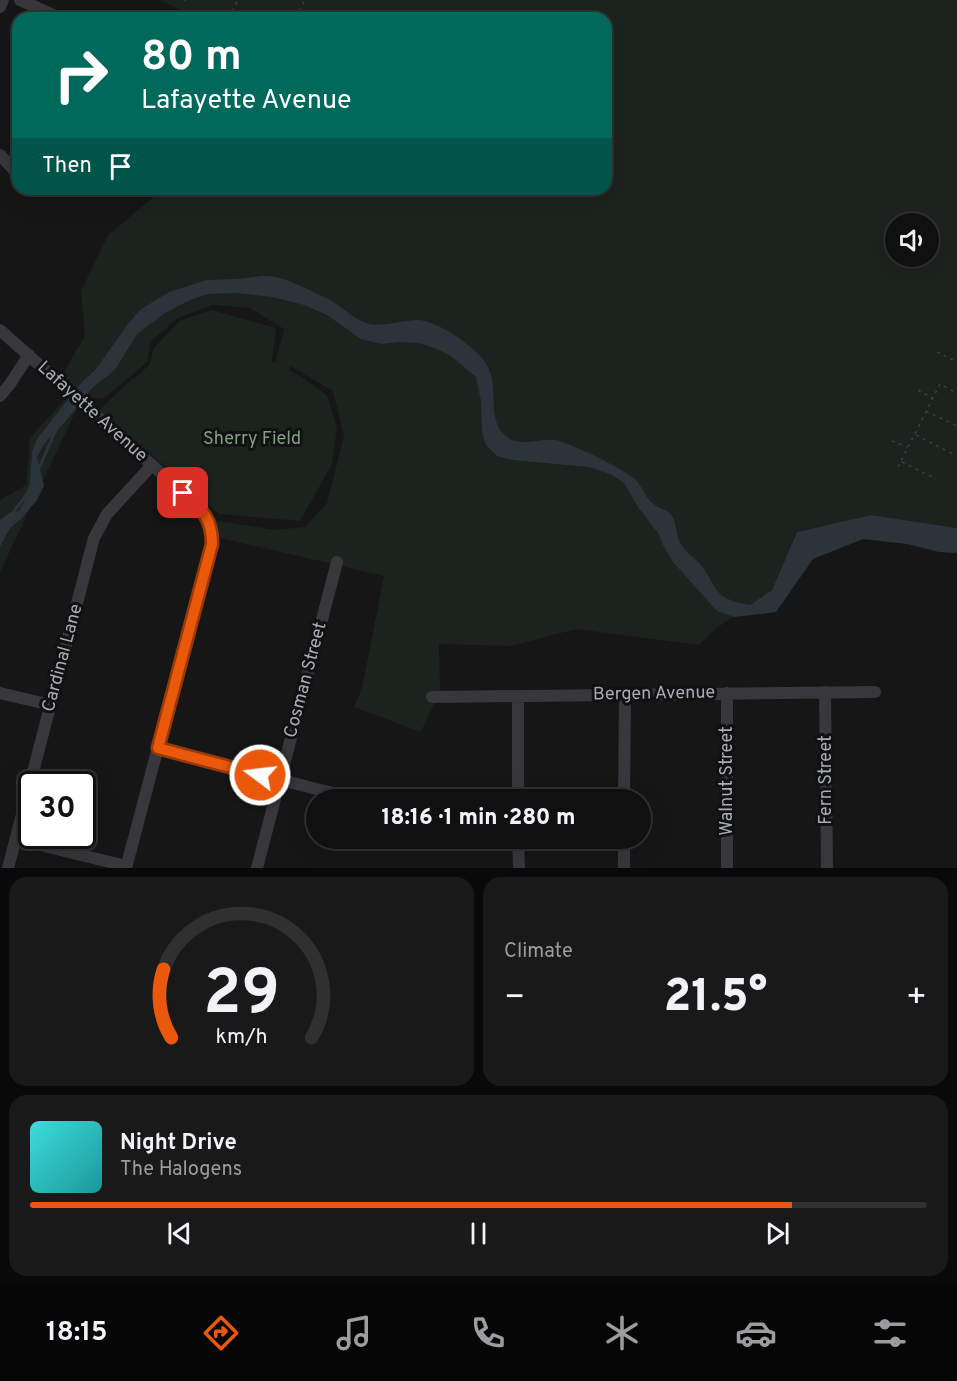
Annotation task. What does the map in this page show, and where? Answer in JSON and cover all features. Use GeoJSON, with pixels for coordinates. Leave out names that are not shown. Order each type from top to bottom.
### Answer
{"type":"FeatureCollection","features":[{"type":"Feature","properties":{"kind":"street"},"geometry":{"type":"LineString","coordinates":[[0,7],[3,0]]}},
{"type":"Feature","properties":{"kind":"street"},"geometry":{"type":"LineString","coordinates":[[20,0],[47,12]]}},
{"type":"Feature","properties":{"kind":"street"},"geometry":{"type":"LineString","coordinates":[[0,155],[12,168]]}},
{"type":"Feature","properties":{"kind":"street","name":"Lafayette Avenue"},"geometry":{"type":"LineString","coordinates":[[0,330],[202,510],[212,533],[212,544],[126,867]]}},
{"type":"Feature","properties":{"kind":"street"},"geometry":{"type":"LineString","coordinates":[[0,396],[28,355]]}},
{"type":"Feature","properties":{"kind":"street","name":"Cardinal Lane"},"geometry":{"type":"LineString","coordinates":[[8,868],[94,538],[107,514],[152,465]]}},
{"type":"Feature","properties":{"kind":"street","name":"Cosman Street"},"geometry":{"type":"LineString","coordinates":[[257,868],[338,562]]}},
{"type":"Feature","properties":{"kind":"street","name":"Fern Street"},"geometry":{"type":"LineString","coordinates":[[825,692],[827,868]]}},
{"type":"Feature","properties":{"kind":"street","name":"Bergen Avenue"},"geometry":{"type":"LineString","coordinates":[[432,697],[875,692]]}},
{"type":"Feature","properties":{"kind":"street"},"geometry":{"type":"LineString","coordinates":[[0,693],[51,705]]}},
{"type":"Feature","properties":{"kind":"street","name":"Walnut Street"},"geometry":{"type":"LineString","coordinates":[[727,693],[727,868]]}},
{"type":"Feature","properties":{"kind":"street"},"geometry":{"type":"LineString","coordinates":[[624,789],[625,694]]}},
{"type":"Feature","properties":{"kind":"street"},"geometry":{"type":"LineString","coordinates":[[518,696],[518,789]]}},
{"type":"Feature","properties":{"kind":"street"},"geometry":{"type":"LineString","coordinates":[[158,748],[316,789]]}},
{"type":"Feature","properties":{"kind":"street"},"geometry":{"type":"LineString","coordinates":[[16,839],[126,867]]}},
{"type":"Feature","properties":{"kind":"street"},"geometry":{"type":"LineString","coordinates":[[518,849],[519,868]]}},
{"type":"Feature","properties":{"kind":"street"},"geometry":{"type":"LineString","coordinates":[[624,849],[624,868]]}},
{"type":"Feature","properties":{"kind":"path"},"geometry":{"type":"LineString","coordinates":[[937,352],[957,362]]}},
{"type":"Feature","properties":{"kind":"path"},"geometry":{"type":"LineString","coordinates":[[898,467],[939,384],[957,393]]}},
{"type":"Feature","properties":{"kind":"path"},"geometry":{"type":"LineString","coordinates":[[918,390],[933,398]]}},
{"type":"Feature","properties":{"kind":"path"},"geometry":{"type":"LineString","coordinates":[[926,411],[957,426]]}},
{"type":"Feature","properties":{"kind":"path"},"geometry":{"type":"LineString","coordinates":[[915,434],[953,454]]}},
{"type":"Feature","properties":{"kind":"path"},"geometry":{"type":"LineString","coordinates":[[892,441],[908,448]]}},
{"type":"Feature","properties":{"kind":"path"},"geometry":{"type":"LineString","coordinates":[[901,461],[936,479]]}},
{"type":"Feature","properties":{"kind":"green space","name":"Sherry Field"},"geometry":{"type":"Polygon","coordinates":[[[160,0],[957,0],[957,528],[871,515],[797,532],[772,590],[714,630],[699,645],[576,629],[511,646],[439,644],[440,691],[421,732],[354,707],[362,688],[384,576],[212,536],[207,519],[275,530],[305,527],[327,503],[344,436],[333,391],[290,366],[289,370],[327,395],[337,427],[332,464],[300,521],[219,514],[99,410],[149,365],[154,348],[179,321],[212,310],[276,328],[272,361],[275,363],[284,329],[250,308],[213,305],[178,318],[150,342],[148,361],[130,377],[104,398],[81,400],[0,572],[0,500],[26,485],[30,438],[70,394],[59,380],[85,336],[81,291],[108,235],[156,195],[612,195],[612,12],[184,12],[160,0]]]}},
{"type":"Feature","properties":{"kind":"shaded area"},"geometry":{"type":"Polygon","coordinates":[[[262,276],[281,278],[303,287],[330,300],[358,320],[369,324],[379,325],[418,320],[437,325],[458,337],[476,352],[488,367],[493,385],[495,415],[502,432],[510,439],[520,442],[555,440],[562,442],[630,475],[638,482],[651,502],[671,515],[683,547],[698,561],[720,594],[730,600],[750,605],[772,590],[797,532],[871,515],[957,528],[957,553],[863,539],[813,559],[776,612],[734,617],[717,611],[673,562],[658,533],[638,507],[624,483],[612,475],[589,467],[513,460],[497,456],[486,445],[482,431],[481,401],[476,377],[451,356],[418,343],[382,344],[361,339],[327,315],[304,305],[273,297],[237,293],[208,294],[190,300],[165,313],[137,334],[115,370],[93,387],[43,445],[37,457],[44,486],[37,500],[10,528],[0,547],[0,520],[9,513],[19,511],[29,492],[32,452],[37,439],[81,383],[96,369],[140,310],[169,292],[207,280],[262,276]]]}},
{"type":"Feature","properties":{"kind":"waterway"},"geometry":{"type":"LineString","coordinates":[[39,468],[56,430]]}},
{"type":"Feature","properties":{"kind":"waterway"},"geometry":{"type":"LineString","coordinates":[[12,514],[31,485]]}},
{"type":"Feature","properties":{"kind":"route"},"geometry":{"type":"LineString","coordinates":[[183,493],[202,510],[207,518],[212,533],[212,544],[158,748],[260,775]]}}]}
